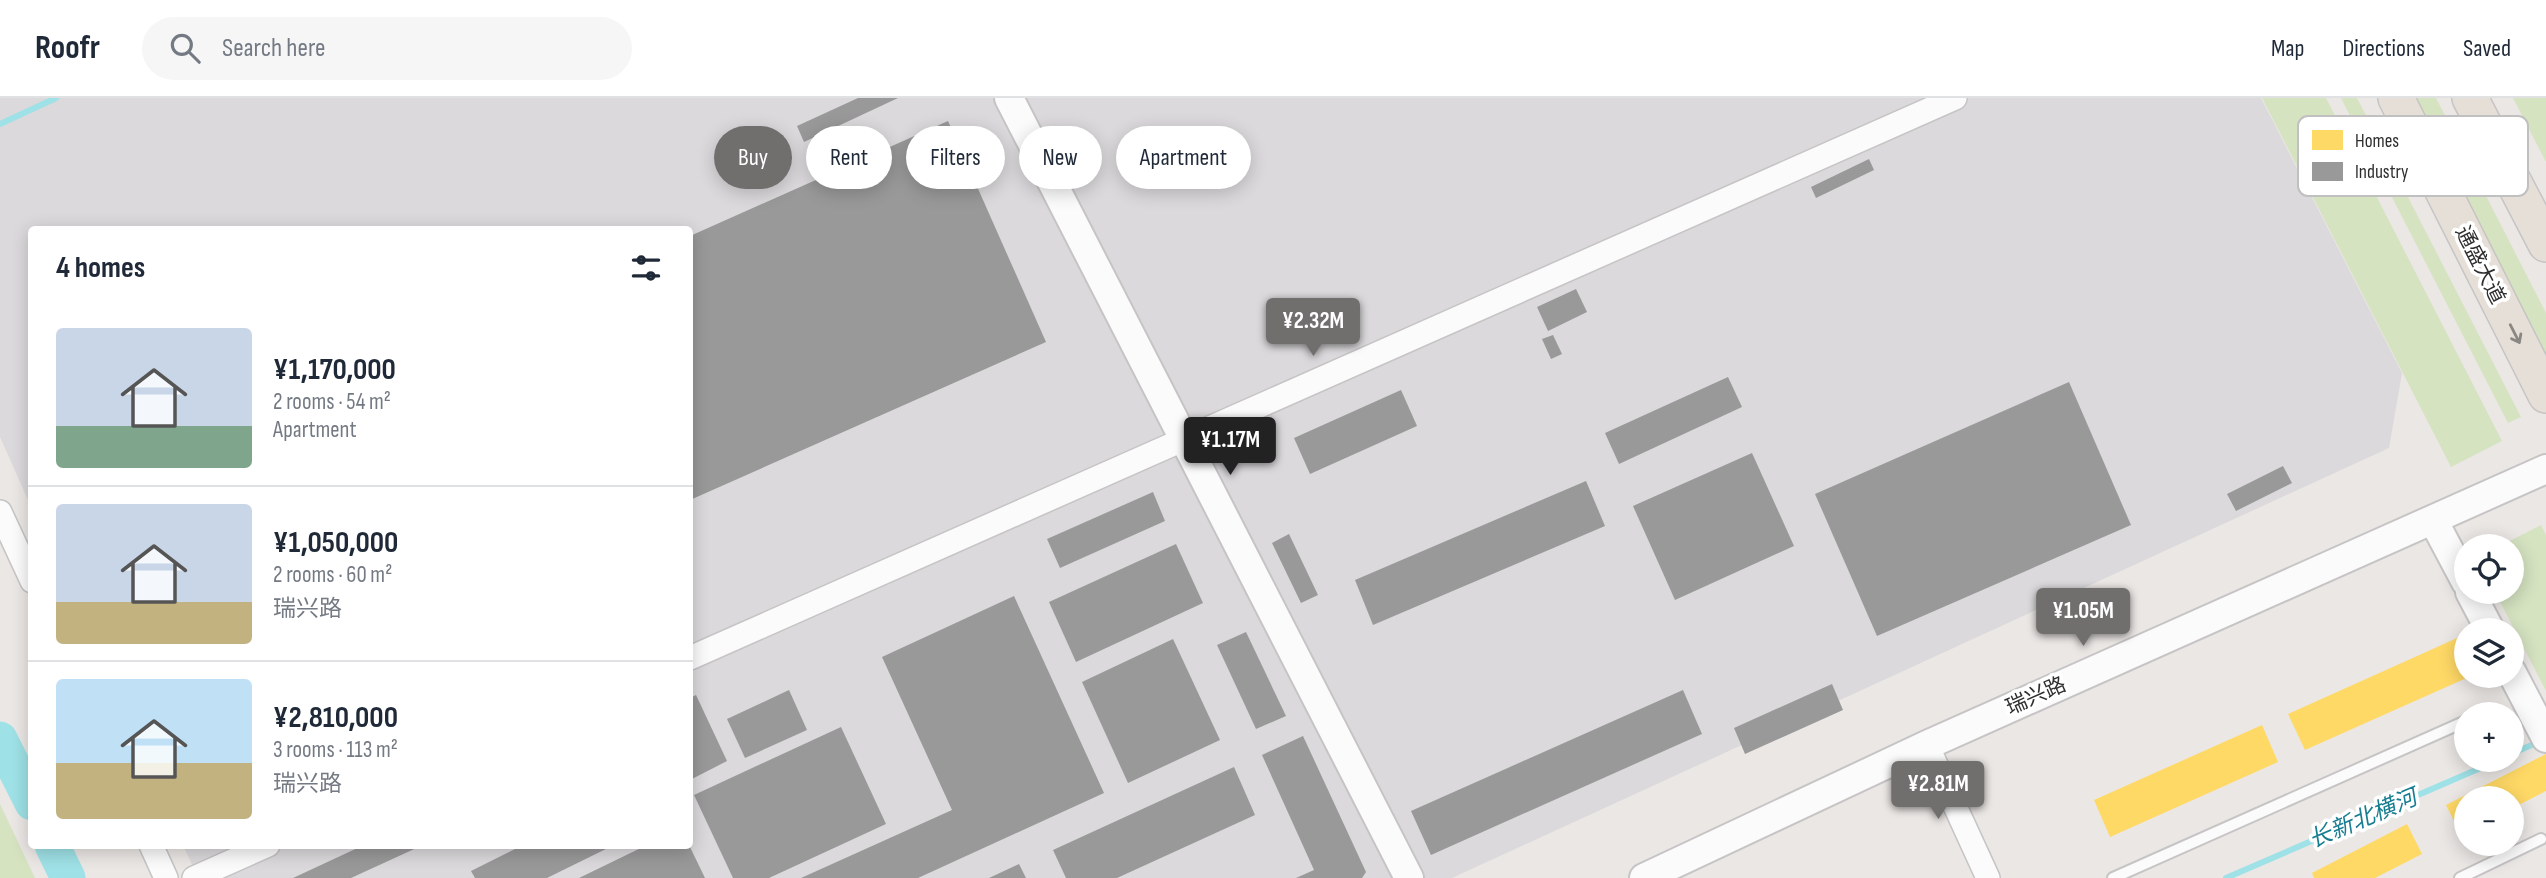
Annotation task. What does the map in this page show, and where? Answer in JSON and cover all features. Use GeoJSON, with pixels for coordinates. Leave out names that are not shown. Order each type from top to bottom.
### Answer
{"type":"FeatureCollection","features":[{"type":"Feature","properties":{"kind":"main road","name":"通盛大道"},"geometry":{"type":"LineString","coordinates":[[2396,98],[2405,116]]}},
{"type":"Feature","properties":{"kind":"main road"},"geometry":{"type":"LineString","coordinates":[[2470,98],[2479,116]]}},
{"type":"Feature","properties":{"kind":"main road","name":"通盛大道"},"geometry":{"type":"LineString","coordinates":[[2445,196],[2546,395]]}},
{"type":"Feature","properties":{"kind":"main road"},"geometry":{"type":"LineString","coordinates":[[2521,196],[2546,244]]}},
{"type":"Feature","properties":{"kind":"street"},"geometry":{"type":"LineString","coordinates":[[1009,98],[1409,878]]}},
{"type":"Feature","properties":{"kind":"street"},"geometry":{"type":"LineString","coordinates":[[693,657],[1955,98]]}},
{"type":"Feature","properties":{"kind":"street","name":"瑞兴路"},"geometry":{"type":"LineString","coordinates":[[1644,878],[1927,745],[2546,469]]}},
{"type":"Feature","properties":{"kind":"street"},"geometry":{"type":"LineString","coordinates":[[0,512],[28,572]]}},
{"type":"Feature","properties":{"kind":"street"},"geometry":{"type":"LineString","coordinates":[[2433,520],[2454,559]]}},
{"type":"Feature","properties":{"kind":"street"},"geometry":{"type":"LineString","coordinates":[[2520,688],[2540,726]]}},
{"type":"Feature","properties":{"kind":"street"},"geometry":{"type":"LineString","coordinates":[[1927,745],[1988,878]]}},
{"type":"Feature","properties":{"kind":"street"},"geometry":{"type":"LineString","coordinates":[[153,849],[166,878]]}},
{"type":"Feature","properties":{"kind":"street"},"geometry":{"type":"LineString","coordinates":[[194,878],[259,849]]}},
{"type":"Feature","properties":{"kind":"lane"},"geometry":{"type":"LineString","coordinates":[[2113,878],[2454,727]]}},
{"type":"Feature","properties":{"kind":"lane"},"geometry":{"type":"LineString","coordinates":[[2460,878],[2541,838]]}},
{"type":"Feature","properties":{"kind":"shaded area"},"geometry":{"type":"Polygon","coordinates":[[[0,98],[2261,98],[2298,170],[2298,196],[2311,196],[2402,373],[2389,448],[1452,878],[198,878],[185,849],[693,849],[693,226],[28,226],[28,500],[0,437],[0,98]]]}},
{"type":"Feature","properties":{"kind":"green space"},"geometry":{"type":"Polygon","coordinates":[[[2262,98],[2326,98],[2335,116],[2298,116],[2298,168],[2262,98]]]}},
{"type":"Feature","properties":{"kind":"green space"},"geometry":{"type":"Polygon","coordinates":[[[2341,98],[2357,98],[2366,116],[2350,116],[2341,98]]]}},
{"type":"Feature","properties":{"kind":"green space"},"geometry":{"type":"Polygon","coordinates":[[[2408,98],[2436,98],[2445,116],[2417,116],[2408,98]]]}},
{"type":"Feature","properties":{"kind":"green space"},"geometry":{"type":"Polygon","coordinates":[[[2513,98],[2546,98],[2546,162],[2528,127],[2528,116],[2522,116],[2513,98]]]}},
{"type":"Feature","properties":{"kind":"green space"},"geometry":{"type":"Polygon","coordinates":[[[2312,196],[2376,196],[2502,441],[2451,467],[2312,196]]]}},
{"type":"Feature","properties":{"kind":"green space"},"geometry":{"type":"Polygon","coordinates":[[[2391,196],[2407,196],[2521,417],[2508,423],[2391,196]]]}},
{"type":"Feature","properties":{"kind":"green space"},"geometry":{"type":"Polygon","coordinates":[[[2458,196],[2486,196],[2546,313],[2546,368],[2458,196]]]}},
{"type":"Feature","properties":{"kind":"green space"},"geometry":{"type":"Polygon","coordinates":[[[2541,525],[2546,535],[2546,691],[2524,648],[2524,618],[2508,618],[2501,604],[2524,604],[2523,534],[2541,525]]]}},
{"type":"Feature","properties":{"kind":"green space"},"geometry":{"type":"Polygon","coordinates":[[[0,804],[35,878],[0,878],[0,804]]]}},
{"type":"Feature","properties":{"kind":"building: Homes"},"geometry":{"type":"Polygon","coordinates":[[[2454,639],[2454,684],[2305,750],[2288,714],[2454,639]]]}},
{"type":"Feature","properties":{"kind":"building: Homes"},"geometry":{"type":"Polygon","coordinates":[[[2262,725],[2278,762],[2110,837],[2094,800],[2262,725]]]}},
{"type":"Feature","properties":{"kind":"building: Homes"},"geometry":{"type":"Polygon","coordinates":[[[2546,754],[2546,791],[2524,802],[2524,786],[2483,786],[2511,772],[2524,772],[2524,765],[2546,754]]]}},
{"type":"Feature","properties":{"kind":"building: Homes"},"geometry":{"type":"Polygon","coordinates":[[[2454,801],[2454,821],[2446,805],[2454,801]]]}},
{"type":"Feature","properties":{"kind":"building: Homes"},"geometry":{"type":"Polygon","coordinates":[[[2407,824],[2422,854],[2375,878],[2314,878],[2312,873],[2407,824]]]}},
{"type":"Feature","properties":{"kind":"building: Industry"},"geometry":{"type":"Polygon","coordinates":[[[858,98],[898,98],[838,126],[806,126],[804,142],[797,126],[858,98]]]}},
{"type":"Feature","properties":{"kind":"building: Industry"},"geometry":{"type":"Polygon","coordinates":[[[948,121],[950,126],[937,126],[948,121]]]}},
{"type":"Feature","properties":{"kind":"building: Industry"},"geometry":{"type":"Polygon","coordinates":[[[906,140],[906,189],[978,189],[1046,342],[693,499],[693,235],[806,184],[806,189],[892,189],[892,146],[906,140]]]}},
{"type":"Feature","properties":{"kind":"building: Industry"},"geometry":{"type":"Polygon","coordinates":[[[1869,159],[1874,170],[1816,198],[1811,187],[1869,159]]]}},
{"type":"Feature","properties":{"kind":"building: Industry"},"geometry":{"type":"Polygon","coordinates":[[[1576,289],[1587,312],[1548,331],[1537,307],[1576,289]]]}},
{"type":"Feature","properties":{"kind":"building: Industry"},"geometry":{"type":"Polygon","coordinates":[[[1553,335],[1562,354],[1551,359],[1542,339],[1553,335]]]}},
{"type":"Feature","properties":{"kind":"building: Industry"},"geometry":{"type":"Polygon","coordinates":[[[1728,377],[1742,407],[1619,464],[1605,433],[1728,377]]]}},
{"type":"Feature","properties":{"kind":"building: Industry"},"geometry":{"type":"Polygon","coordinates":[[[2069,382],[2131,525],[1877,636],[1815,494],[2069,382]]]}},
{"type":"Feature","properties":{"kind":"building: Industry"},"geometry":{"type":"Polygon","coordinates":[[[1401,390],[1417,426],[1310,474],[1294,438],[1401,390]]]}},
{"type":"Feature","properties":{"kind":"building: Industry"},"geometry":{"type":"Polygon","coordinates":[[[1752,453],[1794,546],[1675,600],[1633,506],[1752,453]]]}},
{"type":"Feature","properties":{"kind":"building: Industry"},"geometry":{"type":"Polygon","coordinates":[[[2283,466],[2292,483],[2236,511],[2227,494],[2283,466]]]}},
{"type":"Feature","properties":{"kind":"building: Industry"},"geometry":{"type":"Polygon","coordinates":[[[1586,481],[1605,526],[1373,625],[1355,580],[1586,481]]]}},
{"type":"Feature","properties":{"kind":"building: Industry"},"geometry":{"type":"Polygon","coordinates":[[[1153,492],[1165,521],[1060,568],[1047,539],[1153,492]]]}},
{"type":"Feature","properties":{"kind":"building: Industry"},"geometry":{"type":"Polygon","coordinates":[[[1289,534],[1318,595],[1301,603],[1272,543],[1289,534]]]}},
{"type":"Feature","properties":{"kind":"building: Industry"},"geometry":{"type":"Polygon","coordinates":[[[1176,544],[1203,603],[1076,662],[1049,602],[1176,544]]]}},
{"type":"Feature","properties":{"kind":"building: Industry"},"geometry":{"type":"Polygon","coordinates":[[[1014,596],[1104,793],[918,878],[801,878],[952,810],[882,657],[1014,596]]]}},
{"type":"Feature","properties":{"kind":"building: Industry"},"geometry":{"type":"Polygon","coordinates":[[[1246,632],[1286,716],[1256,729],[1217,645],[1246,632]]]}},
{"type":"Feature","properties":{"kind":"building: Industry"},"geometry":{"type":"Polygon","coordinates":[[[1173,639],[1220,740],[1128,783],[1082,682],[1173,639]]]}},
{"type":"Feature","properties":{"kind":"building: Industry"},"geometry":{"type":"Polygon","coordinates":[[[1832,684],[1843,710],[1745,754],[1734,728],[1832,684]]]}},
{"type":"Feature","properties":{"kind":"building: Industry"},"geometry":{"type":"Polygon","coordinates":[[[789,690],[807,730],[745,758],[727,719],[789,690]]]}},
{"type":"Feature","properties":{"kind":"building: Industry"},"geometry":{"type":"Polygon","coordinates":[[[1683,690],[1702,734],[1431,855],[1411,811],[1683,690]]]}},
{"type":"Feature","properties":{"kind":"building: Industry"},"geometry":{"type":"Polygon","coordinates":[[[696,695],[727,761],[693,778],[693,696],[696,695]]]}},
{"type":"Feature","properties":{"kind":"building: Industry"},"geometry":{"type":"Polygon","coordinates":[[[841,727],[886,824],[769,878],[733,878],[694,795],[841,727]]]}},
{"type":"Feature","properties":{"kind":"building: Industry"},"geometry":{"type":"Polygon","coordinates":[[[1303,736],[1366,872],[1362,878],[1296,878],[1314,870],[1262,755],[1303,736]]]}},
{"type":"Feature","properties":{"kind":"building: Industry"},"geometry":{"type":"Polygon","coordinates":[[[1234,767],[1255,815],[1117,878],[1066,878],[1053,850],[1234,767]]]}},
{"type":"Feature","properties":{"kind":"building: Industry"},"geometry":{"type":"Polygon","coordinates":[[[355,849],[414,849],[351,878],[293,878],[355,849]]]}},
{"type":"Feature","properties":{"kind":"building: Industry"},"geometry":{"type":"Polygon","coordinates":[[[515,849],[606,849],[547,878],[475,878],[471,871],[515,849]]]}},
{"type":"Feature","properties":{"kind":"building: Industry"},"geometry":{"type":"Polygon","coordinates":[[[639,849],[691,849],[705,878],[579,878],[639,849]]]}},
{"type":"Feature","properties":{"kind":"building: Industry"},"geometry":{"type":"Polygon","coordinates":[[[1019,864],[1026,878],[989,878],[1019,864]]]}},
{"type":"Feature","properties":{"kind":"waterway"},"geometry":{"type":"LineString","coordinates":[[0,124],[56,98]]}},
{"type":"Feature","properties":{"kind":"waterway"},"geometry":{"type":"LineString","coordinates":[[0,739],[28,795]]}},
{"type":"Feature","properties":{"kind":"waterway","name":"长新北横河"},"geometry":{"type":"LineString","coordinates":[[2524,748],[2541,741]]}},
{"type":"Feature","properties":{"kind":"waterway","name":"长新北横河"},"geometry":{"type":"LineString","coordinates":[[2226,878],[2471,772]]}},
{"type":"Feature","properties":{"kind":"waterway"},"geometry":{"type":"LineString","coordinates":[[54,849],[68,878]]}}]}
